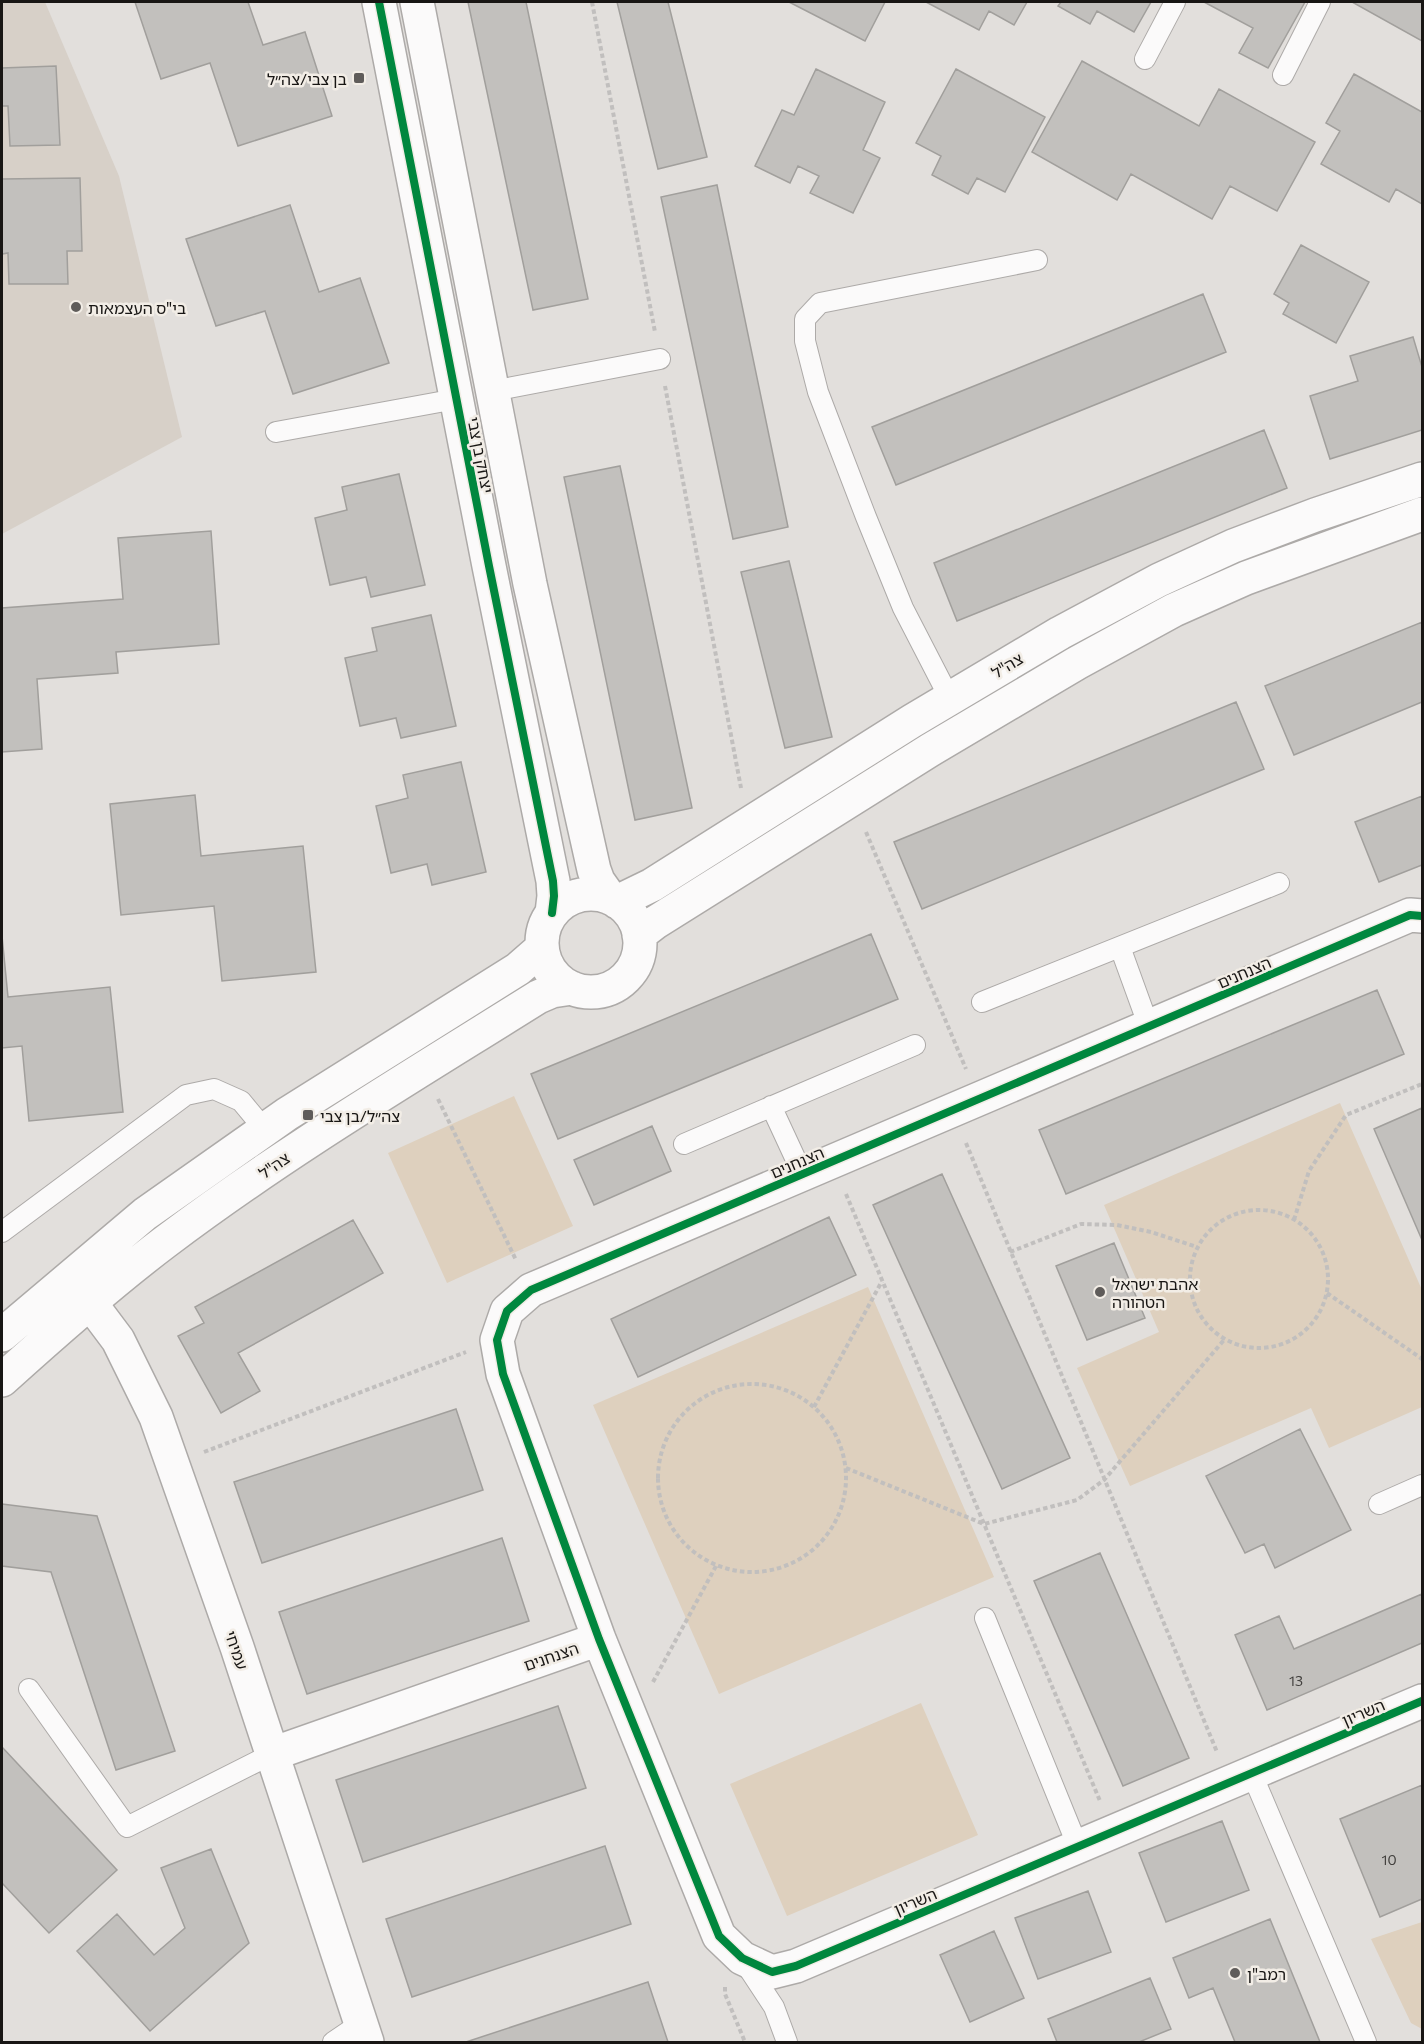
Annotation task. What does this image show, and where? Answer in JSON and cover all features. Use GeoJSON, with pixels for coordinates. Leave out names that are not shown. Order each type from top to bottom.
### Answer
{"type":"FeatureCollection","features":[{"type":"Feature","properties":{"kind":"street","name":"יצחק בן צבי"},"geometry":{"type":"LineString","coordinates":[[379,2],[456,399],[554,881],[552,913]]}},
{"type":"Feature","properties":{"kind":"street","name":"יצחק בן צבי"},"geometry":{"type":"LineString","coordinates":[[417,2],[530,584],[594,870],[598,881],[614,900]]}},
{"type":"Feature","properties":{"kind":"street","name":"צה\"ל"},"geometry":{"type":"LineString","coordinates":[[614,900],[652,885],[950,699],[1060,633],[1158,580],[1233,546],[1315,515],[1422,479]]}},
{"type":"Feature","properties":{"kind":"street","name":"צה\"ל"},"geometry":{"type":"LineString","coordinates":[[639,935],[656,922],[852,799],[1077,663],[1174,610],[1246,578],[1422,514]]}},
{"type":"Feature","properties":{"kind":"street"},"geometry":{"type":"LineString","coordinates":[[594,894],[614,900],[627,911],[635,922],[639,935],[639,950],[635,964],[627,977],[601,992],[586,992],[560,982],[551,972],[542,948],[545,924],[552,913],[563,903],[578,896],[594,894]]}},
{"type":"Feature","properties":{"kind":"street","name":"הצנחנים"},"geometry":{"type":"LineString","coordinates":[[272,1755],[599,1639],[503,1374],[497,1340],[507,1311],[531,1290],[1410,915],[1422,916]]}},
{"type":"Feature","properties":{"kind":"street","name":"צה\"ל"},"geometry":{"type":"LineString","coordinates":[[2,1335],[144,1214],[265,1130],[518,969],[542,948]]}},
{"type":"Feature","properties":{"kind":"street","name":"צה\"ל"},"geometry":{"type":"LineString","coordinates":[[2,1380],[91,1302],[165,1242],[306,1143],[538,997],[552,991],[572,988]]}},
{"type":"Feature","properties":{"kind":"street","name":"עמיחי"},"geometry":{"type":"LineString","coordinates":[[70,1276],[118,1340],[156,1417],[364,2033]]}},
{"type":"Feature","properties":{"kind":"street","name":"השריון"},"geometry":{"type":"LineString","coordinates":[[599,1639],[719,1936],[742,1958],[772,1972],[796,1966],[1422,1701]]}},
{"type":"Feature","properties":{"kind":"lane"},"geometry":{"type":"LineString","coordinates":[[1145,59],[1175,2]]}},
{"type":"Feature","properties":{"kind":"lane"},"geometry":{"type":"LineString","coordinates":[[1283,75],[1320,2]]}},
{"type":"Feature","properties":{"kind":"lane"},"geometry":{"type":"LineString","coordinates":[[950,699],[903,608],[818,392],[805,341],[805,319],[820,303],[1037,260]]}},
{"type":"Feature","properties":{"kind":"lane"},"geometry":{"type":"LineString","coordinates":[[492,391],[660,359]]}},
{"type":"Feature","properties":{"kind":"lane"},"geometry":{"type":"LineString","coordinates":[[276,432],[456,399]]}},
{"type":"Feature","properties":{"kind":"lane"},"geometry":{"type":"LineString","coordinates":[[982,1002],[1279,882]]}},
{"type":"Feature","properties":{"kind":"lane"},"geometry":{"type":"LineString","coordinates":[[1120,947],[1149,1027]]}},
{"type":"Feature","properties":{"kind":"lane"},"geometry":{"type":"LineString","coordinates":[[684,1144],[915,1045]]}},
{"type":"Feature","properties":{"kind":"lane"},"geometry":{"type":"LineString","coordinates":[[2,1232],[186,1095],[214,1089],[241,1101],[265,1130]]}},
{"type":"Feature","properties":{"kind":"lane"},"geometry":{"type":"LineString","coordinates":[[771,1106],[803,1175]]}},
{"type":"Feature","properties":{"kind":"lane"},"geometry":{"type":"LineString","coordinates":[[1379,1504],[1422,1485]]}},
{"type":"Feature","properties":{"kind":"lane"},"geometry":{"type":"LineString","coordinates":[[985,1618],[1078,1847]]}},
{"type":"Feature","properties":{"kind":"lane"},"geometry":{"type":"LineString","coordinates":[[29,1689],[127,1827],[272,1755]]}},
{"type":"Feature","properties":{"kind":"lane"},"geometry":{"type":"LineString","coordinates":[[1241,1778],[1366,2043]]}},
{"type":"Feature","properties":{"kind":"lane"},"geometry":{"type":"LineString","coordinates":[[742,1958],[774,2007],[786,2043]]}},
{"type":"Feature","properties":{"kind":"lane"},"geometry":{"type":"LineString","coordinates":[[333,2043],[364,2033]]}},
{"type":"Feature","properties":{"kind":"path"},"geometry":{"type":"LineString","coordinates":[[592,2],[748,825]]}},
{"type":"Feature","properties":{"kind":"path"},"geometry":{"type":"LineString","coordinates":[[852,799],[965,1105],[1010,1252],[1104,1480],[1241,1778]]}},
{"type":"Feature","properties":{"kind":"path"},"geometry":{"type":"LineString","coordinates":[[423,1069],[531,1290]]}},
{"type":"Feature","properties":{"kind":"path"},"geometry":{"type":"LineString","coordinates":[[1294,1220],[1309,1171],[1346,1115],[1422,1084]]}},
{"type":"Feature","properties":{"kind":"path"},"geometry":{"type":"LineString","coordinates":[[832,1162],[1113,1832]]}},
{"type":"Feature","properties":{"kind":"path"},"geometry":{"type":"LineString","coordinates":[[1247,1211],[1271,1211],[1294,1220],[1304,1227],[1319,1246],[1328,1269],[1327,1293],[1318,1315],[1294,1339],[1271,1348],[1247,1348],[1224,1340],[1200,1316],[1190,1294],[1190,1270],[1197,1246],[1218,1223],[1247,1211]]}},
{"type":"Feature","properties":{"kind":"path"},"geometry":{"type":"LineString","coordinates":[[1010,1252],[1081,1224],[1117,1225],[1197,1246]]}},
{"type":"Feature","properties":{"kind":"path"},"geometry":{"type":"LineString","coordinates":[[814,1407],[882,1281]]}},
{"type":"Feature","properties":{"kind":"path"},"geometry":{"type":"LineString","coordinates":[[1327,1293],[1422,1359]]}},
{"type":"Feature","properties":{"kind":"path"},"geometry":{"type":"LineString","coordinates":[[173,1464],[497,1340]]}},
{"type":"Feature","properties":{"kind":"path"},"geometry":{"type":"LineString","coordinates":[[846,1468],[984,1524],[1077,1500],[1104,1480],[1224,1340]]}},
{"type":"Feature","properties":{"kind":"path"},"geometry":{"type":"LineString","coordinates":[[753,1383],[786,1390],[814,1407],[837,1436],[846,1468],[844,1501],[831,1531],[810,1554],[781,1569],[748,1573],[716,1566],[688,1549],[662,1509],[656,1476],[663,1444],[680,1416],[705,1395],[753,1383]]}},
{"type":"Feature","properties":{"kind":"path"},"geometry":{"type":"LineString","coordinates":[[632,1720],[716,1566]]}},
{"type":"Feature","properties":{"kind":"shaded area","name":"בי\"ס העצמאות"},"geometry":{"type":"Polygon","coordinates":[[[2,2],[45,2],[119,176],[182,437],[2,534],[2,2]]]}},
{"type":"Feature","properties":{"kind":"shaded area"},"geometry":{"type":"Polygon","coordinates":[[[514,1096],[573,1226],[447,1283],[388,1153],[514,1096]]]}},
{"type":"Feature","properties":{"kind":"shaded area"},"geometry":{"type":"Polygon","coordinates":[[[1340,1103],[1422,1290],[1422,1407],[1329,1448],[1311,1408],[1130,1486],[1077,1368],[1159,1332],[1104,1205],[1340,1103]]]}},
{"type":"Feature","properties":{"kind":"shaded area"},"geometry":{"type":"Polygon","coordinates":[[[868,1287],[994,1577],[719,1694],[593,1405],[868,1287]]]}},
{"type":"Feature","properties":{"kind":"shaded area"},"geometry":{"type":"Polygon","coordinates":[[[921,1703],[978,1835],[787,1916],[730,1784],[921,1703]]]}},
{"type":"Feature","properties":{"kind":"shaded area"},"geometry":{"type":"Polygon","coordinates":[[[1422,1922],[1422,2029],[1411,2023],[1371,1939],[1422,1922]]]}},
{"type":"Feature","properties":{"kind":"building"},"geometry":{"type":"Polygon","coordinates":[[[135,2],[248,2],[263,45],[305,32],[332,116],[238,146],[210,63],[161,79],[135,2]]]}},
{"type":"Feature","properties":{"kind":"building"},"geometry":{"type":"Polygon","coordinates":[[[468,2],[526,2],[588,299],[533,310],[468,2]]]}},
{"type":"Feature","properties":{"kind":"building"},"geometry":{"type":"Polygon","coordinates":[[[617,2],[668,2],[707,157],[658,169],[617,2]]]}},
{"type":"Feature","properties":{"kind":"building"},"geometry":{"type":"Polygon","coordinates":[[[789,2],[885,2],[865,41],[789,2]]]}},
{"type":"Feature","properties":{"kind":"building"},"geometry":{"type":"Polygon","coordinates":[[[926,2],[1027,2],[1014,25],[989,11],[979,30],[926,2]]]}},
{"type":"Feature","properties":{"kind":"building"},"geometry":{"type":"Polygon","coordinates":[[[1061,2],[1151,2],[1134,32],[1097,11],[1090,24],[1058,6],[1061,2]]]}},
{"type":"Feature","properties":{"kind":"building"},"geometry":{"type":"Polygon","coordinates":[[[1204,2],[1305,2],[1268,68],[1239,53],[1253,28],[1204,2]]]}},
{"type":"Feature","properties":{"kind":"building"},"geometry":{"type":"Polygon","coordinates":[[[1352,2],[1422,2],[1422,41],[1352,2]]]}},
{"type":"Feature","properties":{"kind":"building"},"geometry":{"type":"Polygon","coordinates":[[[1082,61],[1199,126],[1219,89],[1315,142],[1277,211],[1230,186],[1212,219],[1131,174],[1117,200],[1032,152],[1082,61]]]}},
{"type":"Feature","properties":{"kind":"building"},"geometry":{"type":"Polygon","coordinates":[[[56,66],[60,145],[10,146],[8,106],[2,106],[2,68],[56,66]]]}},
{"type":"Feature","properties":{"kind":"building"},"geometry":{"type":"Polygon","coordinates":[[[816,69],[885,102],[863,150],[880,158],[853,213],[810,193],[819,176],[798,166],[790,183],[755,166],[782,110],[794,115],[816,69]]]}},
{"type":"Feature","properties":{"kind":"building"},"geometry":{"type":"Polygon","coordinates":[[[956,69],[1045,117],[1005,192],[977,178],[968,194],[932,175],[941,156],[916,143],[956,69]]]}},
{"type":"Feature","properties":{"kind":"building"},"geometry":{"type":"Polygon","coordinates":[[[1354,74],[1422,112],[1422,204],[1396,189],[1389,202],[1321,164],[1340,131],[1326,123],[1354,74]]]}},
{"type":"Feature","properties":{"kind":"building"},"geometry":{"type":"Polygon","coordinates":[[[80,178],[82,251],[67,251],[68,284],[9,284],[8,253],[2,254],[2,179],[80,178]]]}},
{"type":"Feature","properties":{"kind":"building"},"geometry":{"type":"Polygon","coordinates":[[[717,185],[788,527],[733,539],[661,197],[717,185]]]}},
{"type":"Feature","properties":{"kind":"building"},"geometry":{"type":"Polygon","coordinates":[[[290,205],[319,292],[360,278],[389,363],[293,394],[265,311],[216,326],[186,239],[290,205]]]}},
{"type":"Feature","properties":{"kind":"building"},"geometry":{"type":"Polygon","coordinates":[[[1301,245],[1369,282],[1336,343],[1283,314],[1289,303],[1274,294],[1301,245]]]}},
{"type":"Feature","properties":{"kind":"building"},"geometry":{"type":"Polygon","coordinates":[[[1203,294],[1226,352],[896,485],[872,427],[1203,294]]]}},
{"type":"Feature","properties":{"kind":"building"},"geometry":{"type":"Polygon","coordinates":[[[1413,337],[1422,367],[1422,430],[1330,459],[1310,396],[1358,381],[1350,356],[1413,337]]]}},
{"type":"Feature","properties":{"kind":"building"},"geometry":{"type":"Polygon","coordinates":[[[1264,430],[1287,488],[957,621],[934,563],[1264,430]]]}},
{"type":"Feature","properties":{"kind":"building"},"geometry":{"type":"Polygon","coordinates":[[[620,466],[692,808],[635,820],[564,477],[620,466]]]}},
{"type":"Feature","properties":{"kind":"building"},"geometry":{"type":"Polygon","coordinates":[[[399,474],[425,585],[371,597],[366,577],[330,585],[315,518],[347,510],[342,487],[399,474]]]}},
{"type":"Feature","properties":{"kind":"building"},"geometry":{"type":"Polygon","coordinates":[[[211,531],[219,644],[116,652],[118,673],[37,679],[42,749],[2,752],[2,608],[123,599],[118,538],[211,531]]]}},
{"type":"Feature","properties":{"kind":"building"},"geometry":{"type":"Polygon","coordinates":[[[789,561],[832,737],[785,748],[741,572],[789,561]]]}},
{"type":"Feature","properties":{"kind":"building"},"geometry":{"type":"Polygon","coordinates":[[[431,615],[456,726],[401,738],[396,718],[360,726],[345,658],[377,651],[372,628],[431,615]]]}},
{"type":"Feature","properties":{"kind":"building"},"geometry":{"type":"Polygon","coordinates":[[[1422,622],[1422,702],[1294,755],[1265,686],[1422,622]]]}},
{"type":"Feature","properties":{"kind":"building"},"geometry":{"type":"Polygon","coordinates":[[[1236,702],[1264,769],[922,909],[894,842],[1236,702]]]}},
{"type":"Feature","properties":{"kind":"building"},"geometry":{"type":"Polygon","coordinates":[[[461,762],[486,872],[432,885],[427,864],[391,873],[376,806],[408,798],[403,775],[461,762]]]}},
{"type":"Feature","properties":{"kind":"building"},"geometry":{"type":"Polygon","coordinates":[[[195,795],[201,856],[303,846],[316,972],[222,981],[214,906],[121,915],[110,804],[195,795]]]}},
{"type":"Feature","properties":{"kind":"building"},"geometry":{"type":"Polygon","coordinates":[[[1422,796],[1422,865],[1379,882],[1355,822],[1422,796]]]}},
{"type":"Feature","properties":{"kind":"building"},"geometry":{"type":"Polygon","coordinates":[[[871,934],[898,999],[558,1139],[531,1074],[871,934]]]}},
{"type":"Feature","properties":{"kind":"building"},"geometry":{"type":"Polygon","coordinates":[[[2,936],[8,997],[110,987],[123,1112],[29,1121],[22,1046],[2,1048],[2,936]]]}},
{"type":"Feature","properties":{"kind":"building"},"geometry":{"type":"Polygon","coordinates":[[[1377,990],[1404,1054],[1066,1194],[1039,1130],[1377,990]]]}},
{"type":"Feature","properties":{"kind":"building"},"geometry":{"type":"Polygon","coordinates":[[[1422,1108],[1422,1240],[1374,1129],[1422,1108]]]}},
{"type":"Feature","properties":{"kind":"building"},"geometry":{"type":"Polygon","coordinates":[[[652,1126],[671,1171],[594,1205],[574,1160],[652,1126]]]}},
{"type":"Feature","properties":{"kind":"building"},"geometry":{"type":"Polygon","coordinates":[[[942,1174],[1070,1458],[1002,1489],[873,1205],[942,1174]]]}},
{"type":"Feature","properties":{"kind":"building"},"geometry":{"type":"Polygon","coordinates":[[[829,1217],[856,1275],[638,1377],[611,1319],[829,1217]]]}},
{"type":"Feature","properties":{"kind":"building"},"geometry":{"type":"Polygon","coordinates":[[[353,1220],[383,1273],[238,1353],[260,1391],[221,1413],[178,1336],[204,1323],[195,1307],[353,1220]]]}},
{"type":"Feature","properties":{"kind":"building","name":"אהבת ישראל הטהורה"},"geometry":{"type":"Polygon","coordinates":[[[1114,1243],[1145,1318],[1087,1340],[1056,1266],[1114,1243]]]}},
{"type":"Feature","properties":{"kind":"building"},"geometry":{"type":"Polygon","coordinates":[[[456,1409],[483,1490],[262,1563],[234,1482],[456,1409]]]}},
{"type":"Feature","properties":{"kind":"building"},"geometry":{"type":"Polygon","coordinates":[[[1300,1429],[1351,1530],[1275,1568],[1264,1544],[1245,1553],[1206,1476],[1300,1429]]]}},
{"type":"Feature","properties":{"kind":"building"},"geometry":{"type":"Polygon","coordinates":[[[2,1504],[97,1516],[175,1751],[116,1770],[51,1572],[2,1566],[2,1504]]]}},
{"type":"Feature","properties":{"kind":"building"},"geometry":{"type":"Polygon","coordinates":[[[502,1538],[529,1621],[307,1694],[279,1612],[502,1538]]]}},
{"type":"Feature","properties":{"kind":"building"},"geometry":{"type":"Polygon","coordinates":[[[1100,1553],[1189,1758],[1123,1786],[1034,1581],[1100,1553]]]}},
{"type":"Feature","properties":{"kind":"building"},"geometry":{"type":"Polygon","coordinates":[[[1422,1594],[1422,1643],[1267,1710],[1235,1635],[1279,1616],[1294,1649],[1422,1594]]]}},
{"type":"Feature","properties":{"kind":"building"},"geometry":{"type":"Polygon","coordinates":[[[558,1706],[586,1788],[363,1862],[336,1780],[558,1706]]]}},
{"type":"Feature","properties":{"kind":"building"},"geometry":{"type":"Polygon","coordinates":[[[2,1747],[117,1870],[49,1933],[2,1883],[2,1747]]]}},
{"type":"Feature","properties":{"kind":"building"},"geometry":{"type":"Polygon","coordinates":[[[1422,1785],[1422,1899],[1380,1917],[1340,1819],[1422,1785]]]}},
{"type":"Feature","properties":{"kind":"building"},"geometry":{"type":"Polygon","coordinates":[[[1222,1821],[1249,1890],[1166,1922],[1139,1853],[1222,1821]]]}},
{"type":"Feature","properties":{"kind":"building"},"geometry":{"type":"Polygon","coordinates":[[[605,1846],[631,1924],[412,1997],[386,1919],[605,1846]]]}},
{"type":"Feature","properties":{"kind":"building"},"geometry":{"type":"Polygon","coordinates":[[[211,1849],[249,1943],[150,2031],[77,1951],[117,1914],[154,1955],[185,1928],[161,1868],[211,1849]]]}},
{"type":"Feature","properties":{"kind":"building"},"geometry":{"type":"Polygon","coordinates":[[[1088,1891],[1111,1952],[1038,1979],[1015,1918],[1088,1891]]]}},
{"type":"Feature","properties":{"kind":"building","name":"רמב\"ן"},"geometry":{"type":"Polygon","coordinates":[[[1270,1919],[1320,2042],[1235,2042],[1213,1988],[1189,1998],[1173,1958],[1270,1919]]]}},
{"type":"Feature","properties":{"kind":"building"},"geometry":{"type":"Polygon","coordinates":[[[994,1931],[1024,1998],[970,2022],[940,1955],[994,1931]]]}},
{"type":"Feature","properties":{"kind":"building"},"geometry":{"type":"Polygon","coordinates":[[[1150,1978],[1171,2029],[1139,2042],[1057,2042],[1048,2019],[1150,1978]]]}},
{"type":"Feature","properties":{"kind":"building"},"geometry":{"type":"Polygon","coordinates":[[[648,1982],[668,2042],[466,2042],[648,1982]]]}},
{"type":"Feature","properties":{"kind":"cycle path"},"geometry":{"type":"LineString","coordinates":[[379,2],[553,881],[552,913]]}},
{"type":"Feature","properties":{"kind":"cycle path"},"geometry":{"type":"LineString","coordinates":[[1422,916],[1410,915],[531,1290],[507,1311],[497,1340],[503,1374],[599,1639],[719,1936],[742,1958],[772,1972],[796,1966],[1422,1701]]}},
{"type":"Feature","properties":{"kind":"place","name":"בן צבי/צה״ל"},"geometry":{"type":"Point","coordinates":[359,78]}},
{"type":"Feature","properties":{"kind":"place","name":"בי\"ס העצמאות"},"geometry":{"type":"Point","coordinates":[76,307]}},
{"type":"Feature","properties":{"kind":"place","name":"צה״ל/בן צבי"},"geometry":{"type":"Point","coordinates":[308,1115]}},
{"type":"Feature","properties":{"kind":"place","name":"אהבת ישראל הטהורה"},"geometry":{"type":"Point","coordinates":[1100,1292]}},
{"type":"Feature","properties":{"kind":"place","name":"רמב\"ן"},"geometry":{"type":"Point","coordinates":[1235,1973]}}]}
